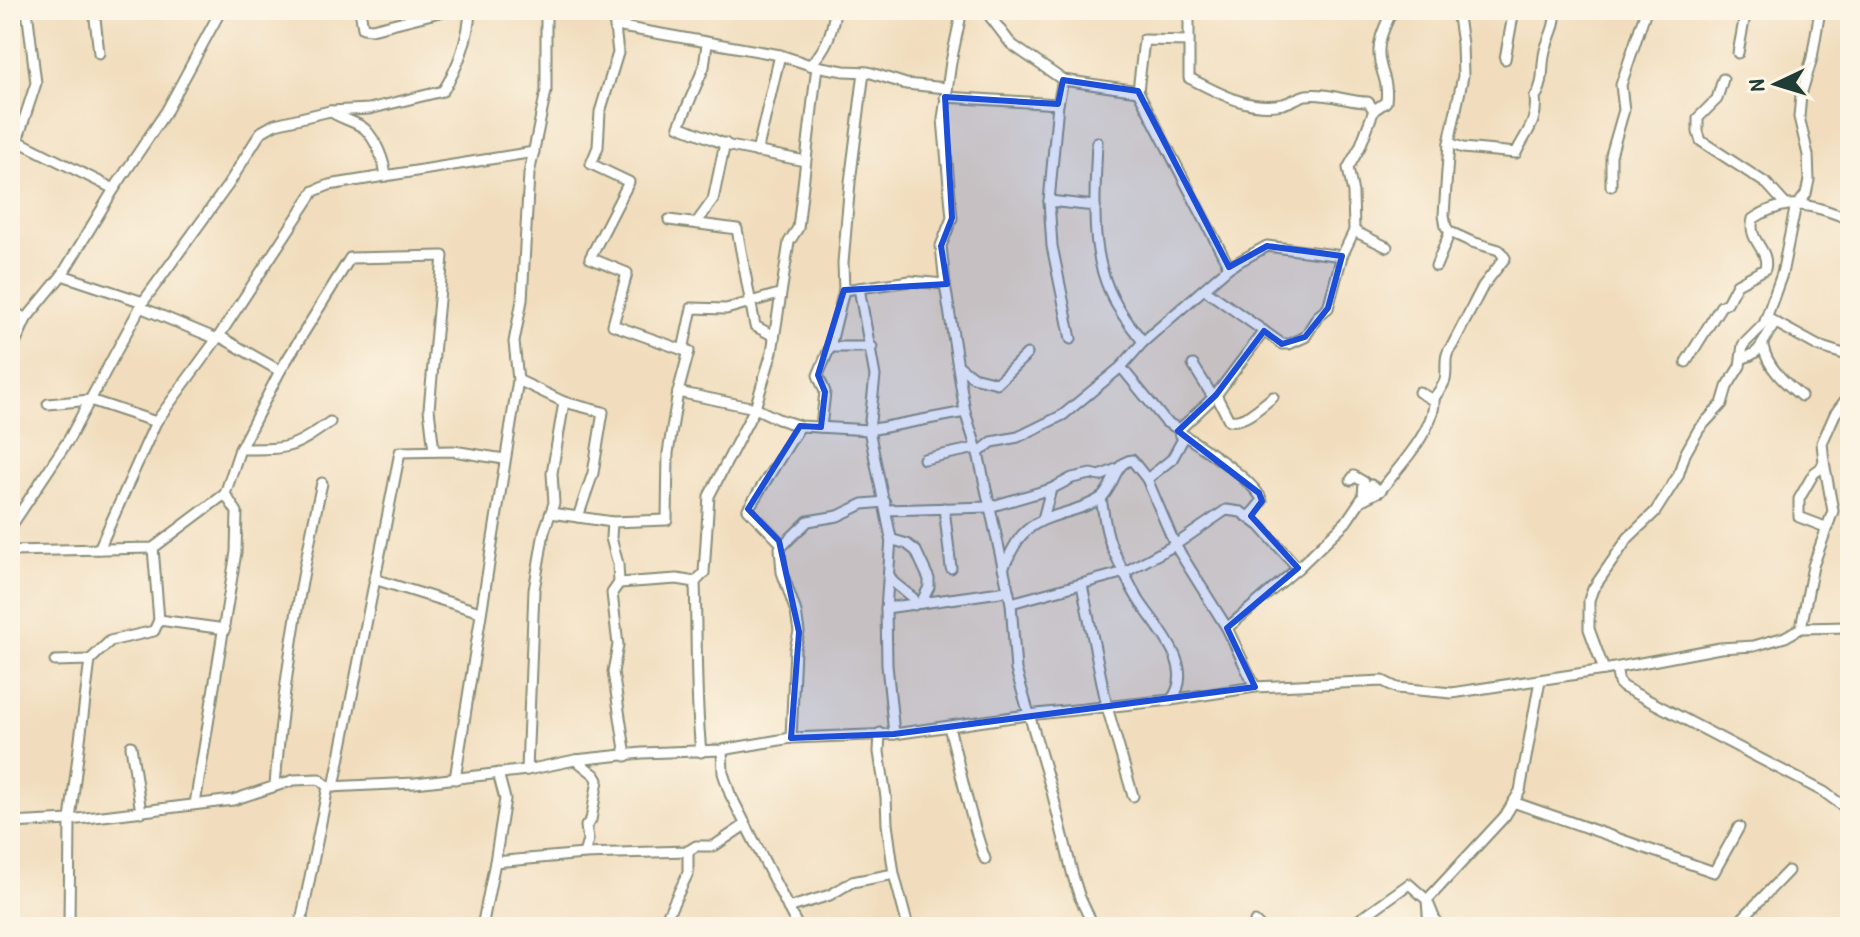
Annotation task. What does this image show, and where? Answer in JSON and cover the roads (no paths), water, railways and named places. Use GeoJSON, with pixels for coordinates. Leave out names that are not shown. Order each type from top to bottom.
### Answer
{"type":"FeatureCollection","features":[{"type":"Feature","properties":{"kind":"street"},"geometry":{"type":"LineString","coordinates":[[27,10],[36,83],[14,139],[114,189]]}},
{"type":"Feature","properties":{"kind":"street"},"geometry":{"type":"LineString","coordinates":[[94,10],[99,53]]}},
{"type":"Feature","properties":{"kind":"street"},"geometry":{"type":"LineString","coordinates":[[10,355],[26,319],[62,275],[167,110],[221,10]]}},
{"type":"Feature","properties":{"kind":"street"},"geometry":{"type":"LineString","coordinates":[[360,10],[363,28],[372,29],[448,10]]}},
{"type":"Feature","properties":{"kind":"street"},"geometry":{"type":"LineString","coordinates":[[10,528],[69,439],[142,305],[228,185],[261,132],[275,124],[330,111],[369,109],[443,91],[454,74],[470,28],[470,10]]}},
{"type":"Feature","properties":{"kind":"street"},"geometry":{"type":"LineString","coordinates":[[455,779],[518,380],[514,342],[522,300],[529,174],[546,91],[546,10]]}},
{"type":"Feature","properties":{"kind":"street"},"geometry":{"type":"LineString","coordinates":[[551,513],[612,522],[667,520],[668,453],[678,392],[689,351],[613,325],[627,273],[590,258],[629,182],[591,164],[598,147],[602,104],[616,64],[613,10]]}},
{"type":"Feature","properties":{"kind":"street"},"geometry":{"type":"LineString","coordinates":[[701,752],[695,681],[695,582],[704,573],[709,496],[755,408],[772,352],[789,242],[798,228],[814,65],[828,41],[835,10]]}},
{"type":"Feature","properties":{"kind":"street"},"geometry":{"type":"LineString","coordinates":[[962,10],[943,119],[952,218],[941,246],[945,284],[965,412],[977,450],[1011,603],[1016,670],[1080,898],[1094,927]]}},
{"type":"Feature","properties":{"kind":"street"},"geometry":{"type":"LineString","coordinates":[[985,10],[1011,44],[1063,80],[1138,91]]}},
{"type":"Feature","properties":{"kind":"street"},"geometry":{"type":"LineString","coordinates":[[1189,10],[1189,78],[1247,104],[1280,105],[1306,95],[1368,102],[1374,110]]}},
{"type":"Feature","properties":{"kind":"street"},"geometry":{"type":"LineString","coordinates":[[1204,289],[1282,344],[1305,337],[1318,316],[1328,308],[1342,256],[1354,231],[1353,193],[1348,168],[1374,110],[1386,102],[1388,85],[1378,56],[1392,10]]}},
{"type":"Feature","properties":{"kind":"street"},"geometry":{"type":"LineString","coordinates":[[1363,496],[1380,491],[1415,448],[1433,414],[1434,398],[1446,376],[1445,356],[1483,286],[1505,258],[1499,250],[1450,232],[1446,227],[1444,215],[1449,143],[1463,76],[1457,10]]}},
{"type":"Feature","properties":{"kind":"street"},"geometry":{"type":"LineString","coordinates":[[1505,59],[1514,10]]}},
{"type":"Feature","properties":{"kind":"street"},"geometry":{"type":"LineString","coordinates":[[1449,143],[1463,148],[1516,153],[1530,133],[1536,110],[1535,97],[1542,88],[1546,47],[1553,35],[1556,10]]}},
{"type":"Feature","properties":{"kind":"street"},"geometry":{"type":"LineString","coordinates":[[1611,186],[1611,155],[1624,110],[1621,85],[1646,10]]}},
{"type":"Feature","properties":{"kind":"street"},"geometry":{"type":"LineString","coordinates":[[1738,53],[1746,10]]}},
{"type":"Feature","properties":{"kind":"street"},"geometry":{"type":"LineString","coordinates":[[1801,396],[1786,385],[1768,362],[1763,346],[1788,253],[1795,209],[1806,194],[1809,167],[1799,117],[1820,10]]}},
{"type":"Feature","properties":{"kind":"street"},"geometry":{"type":"LineString","coordinates":[[616,26],[664,32],[707,44],[864,72],[946,93],[1058,104]]}},
{"type":"Feature","properties":{"kind":"street"},"geometry":{"type":"LineString","coordinates":[[1189,41],[1144,40],[1138,91],[1229,267]]}},
{"type":"Feature","properties":{"kind":"street"},"geometry":{"type":"LineString","coordinates":[[707,44],[704,67],[679,126],[757,152],[805,161]]}},
{"type":"Feature","properties":{"kind":"street"},"geometry":{"type":"LineString","coordinates":[[757,152],[780,55]]}},
{"type":"Feature","properties":{"kind":"street"},"geometry":{"type":"LineString","coordinates":[[821,427],[825,392],[818,375],[830,347],[844,290],[843,263],[850,182],[864,72]]}},
{"type":"Feature","properties":{"kind":"street"},"geometry":{"type":"LineString","coordinates":[[1723,79],[1717,99],[1698,118],[1701,141],[1767,184],[1786,205]]}},
{"type":"Feature","properties":{"kind":"street"},"geometry":{"type":"LineString","coordinates":[[1063,80],[1049,201],[1052,246],[1071,339]]}},
{"type":"Feature","properties":{"kind":"street"},"geometry":{"type":"LineString","coordinates":[[330,111],[364,127],[384,160],[386,176]]}},
{"type":"Feature","properties":{"kind":"street"},"geometry":{"type":"LineString","coordinates":[[1097,142],[1095,236],[1100,266],[1120,311],[1143,342]]}},
{"type":"Feature","properties":{"kind":"street"},"geometry":{"type":"LineString","coordinates":[[697,222],[713,200],[725,143]]}},
{"type":"Feature","properties":{"kind":"street"},"geometry":{"type":"LineString","coordinates":[[99,549],[156,422],[218,338],[314,191],[329,185],[534,152]]}},
{"type":"Feature","properties":{"kind":"street"},"geometry":{"type":"LineString","coordinates":[[1049,201],[1095,206]]}},
{"type":"Feature","properties":{"kind":"street"},"geometry":{"type":"LineString","coordinates":[[1686,362],[1721,306],[1727,303],[1733,288],[1765,269],[1766,258],[1753,237],[1753,219],[1762,213],[1800,203],[1850,219]]}},
{"type":"Feature","properties":{"kind":"street"},"geometry":{"type":"LineString","coordinates":[[669,220],[737,229],[755,326],[774,336]]}},
{"type":"Feature","properties":{"kind":"street"},"geometry":{"type":"LineString","coordinates":[[1354,231],[1387,247]]}},
{"type":"Feature","properties":{"kind":"street"},"geometry":{"type":"LineString","coordinates":[[1436,266],[1450,232]]}},
{"type":"Feature","properties":{"kind":"street"},"geometry":{"type":"LineString","coordinates":[[924,459],[977,450],[992,442],[1018,437],[1063,415],[1121,367],[1143,342],[1229,267],[1267,246],[1342,256]]}},
{"type":"Feature","properties":{"kind":"street"},"geometry":{"type":"LineString","coordinates":[[10,551],[153,548],[225,494],[240,449],[280,371],[350,258],[443,256],[429,409],[434,451]]}},
{"type":"Feature","properties":{"kind":"street"},"geometry":{"type":"LineString","coordinates":[[62,275],[218,338],[280,371]]}},
{"type":"Feature","properties":{"kind":"street"},"geometry":{"type":"LineString","coordinates":[[844,290],[910,281],[945,284]]}},
{"type":"Feature","properties":{"kind":"street"},"geometry":{"type":"LineString","coordinates":[[859,288],[875,376],[869,430],[890,539],[887,665],[894,734]]}},
{"type":"Feature","properties":{"kind":"street"},"geometry":{"type":"LineString","coordinates":[[683,350],[692,308],[726,309],[779,294]]}},
{"type":"Feature","properties":{"kind":"street"},"geometry":{"type":"LineString","coordinates":[[10,310],[26,319]]}},
{"type":"Feature","properties":{"kind":"street"},"geometry":{"type":"LineString","coordinates":[[1771,321],[1818,346],[1850,356]]}},
{"type":"Feature","properties":{"kind":"street"},"geometry":{"type":"LineString","coordinates":[[1743,358],[1743,345],[1771,321]]}},
{"type":"Feature","properties":{"kind":"street"},"geometry":{"type":"LineString","coordinates":[[1180,432],[1214,396],[1264,331]]}},
{"type":"Feature","properties":{"kind":"street"},"geometry":{"type":"LineString","coordinates":[[1604,670],[1589,629],[1589,600],[1593,589],[1628,538],[1655,512],[1678,476],[1685,454],[1699,429],[1722,404],[1727,387],[1743,358],[1756,354],[1763,346]]}},
{"type":"Feature","properties":{"kind":"street"},"geometry":{"type":"LineString","coordinates":[[830,347],[872,347]]}},
{"type":"Feature","properties":{"kind":"street"},"geometry":{"type":"LineString","coordinates":[[959,366],[973,377],[997,383],[1027,354]]}},
{"type":"Feature","properties":{"kind":"street"},"geometry":{"type":"LineString","coordinates":[[1193,365],[1229,420],[1244,418],[1273,397]]}},
{"type":"Feature","properties":{"kind":"street"},"geometry":{"type":"LineString","coordinates":[[1121,367],[1166,422],[1259,493],[1262,501],[1249,517]]}},
{"type":"Feature","properties":{"kind":"street"},"geometry":{"type":"LineString","coordinates":[[518,380],[564,402],[603,412],[593,473],[578,517]]}},
{"type":"Feature","properties":{"kind":"street"},"geometry":{"type":"LineString","coordinates":[[678,392],[755,408],[800,426],[869,430],[965,412]]}},
{"type":"Feature","properties":{"kind":"street"},"geometry":{"type":"LineString","coordinates":[[1419,392],[1434,398]]}},
{"type":"Feature","properties":{"kind":"street"},"geometry":{"type":"LineString","coordinates":[[1801,628],[1813,566],[1834,504],[1822,443],[1835,414],[1850,394]]}},
{"type":"Feature","properties":{"kind":"street"},"geometry":{"type":"LineString","coordinates":[[48,404],[90,400],[156,422]]}},
{"type":"Feature","properties":{"kind":"street"},"geometry":{"type":"LineString","coordinates":[[527,770],[534,590],[544,532],[555,496],[552,473],[564,402]]}},
{"type":"Feature","properties":{"kind":"street"},"geometry":{"type":"LineString","coordinates":[[240,449],[285,449],[302,442],[330,422]]}},
{"type":"Feature","properties":{"kind":"street"},"geometry":{"type":"LineString","coordinates":[[782,544],[748,509],[800,426]]}},
{"type":"Feature","properties":{"kind":"street"},"geometry":{"type":"LineString","coordinates":[[1147,479],[1172,459],[1182,445],[1180,432]]}},
{"type":"Feature","properties":{"kind":"street"},"geometry":{"type":"LineString","coordinates":[[303,927],[302,917],[400,452],[453,451],[504,459]]}},
{"type":"Feature","properties":{"kind":"street"},"geometry":{"type":"LineString","coordinates":[[997,542],[1022,535],[1043,519],[1059,517],[1102,496],[1119,468],[1132,460],[1147,479],[1175,545],[1227,628],[1255,687]]}},
{"type":"Feature","properties":{"kind":"street"},"geometry":{"type":"LineString","coordinates":[[1824,462],[1809,480],[1799,499],[1798,511],[1799,517],[1828,528]]}},
{"type":"Feature","properties":{"kind":"street"},"geometry":{"type":"LineString","coordinates":[[791,738],[795,649],[799,632],[796,612],[782,572],[780,548],[808,521],[838,516],[863,504],[989,507],[1051,489],[1072,478],[1091,474],[1100,476],[1119,468]]}},
{"type":"Feature","properties":{"kind":"street"},"geometry":{"type":"LineString","coordinates":[[1100,476],[1106,531],[1138,600],[1169,641],[1181,680],[1180,688],[1171,700]]}},
{"type":"Feature","properties":{"kind":"street"},"geometry":{"type":"LineString","coordinates":[[1227,628],[1298,568],[1346,522],[1363,496],[1364,482],[1354,476],[1351,480]]}},
{"type":"Feature","properties":{"kind":"street"},"geometry":{"type":"LineString","coordinates":[[275,785],[288,673],[310,535],[322,483]]}},
{"type":"Feature","properties":{"kind":"street"},"geometry":{"type":"LineString","coordinates":[[1043,519],[1051,489]]}},
{"type":"Feature","properties":{"kind":"street"},"geometry":{"type":"LineString","coordinates":[[195,804],[225,629],[237,531],[237,512],[225,494]]}},
{"type":"Feature","properties":{"kind":"street"},"geometry":{"type":"LineString","coordinates":[[944,508],[951,568]]}},
{"type":"Feature","properties":{"kind":"street"},"geometry":{"type":"LineString","coordinates":[[1011,603],[1125,572],[1232,509],[1249,517],[1298,568]]}},
{"type":"Feature","properties":{"kind":"street"},"geometry":{"type":"LineString","coordinates":[[612,522],[611,538],[619,583],[612,593],[618,645],[613,672],[626,756]]}},
{"type":"Feature","properties":{"kind":"street"},"geometry":{"type":"LineString","coordinates":[[1003,568],[1022,535]]}},
{"type":"Feature","properties":{"kind":"street"},"geometry":{"type":"LineString","coordinates":[[890,539],[907,544],[916,551],[929,579],[929,587],[918,604]]}},
{"type":"Feature","properties":{"kind":"street"},"geometry":{"type":"LineString","coordinates":[[69,927],[70,820],[90,660],[110,641],[154,631],[159,620],[153,548]]}},
{"type":"Feature","properties":{"kind":"street"},"geometry":{"type":"LineString","coordinates":[[889,575],[918,604]]}},
{"type":"Feature","properties":{"kind":"street"},"geometry":{"type":"LineString","coordinates":[[374,579],[480,612]]}},
{"type":"Feature","properties":{"kind":"street"},"geometry":{"type":"LineString","coordinates":[[619,583],[677,579],[695,582]]}},
{"type":"Feature","properties":{"kind":"street"},"geometry":{"type":"LineString","coordinates":[[1082,585],[1107,707],[1133,796]]}},
{"type":"Feature","properties":{"kind":"street"},"geometry":{"type":"LineString","coordinates":[[886,608],[1007,591]]}},
{"type":"Feature","properties":{"kind":"street"},"geometry":{"type":"LineString","coordinates":[[159,620],[225,629]]}},
{"type":"Feature","properties":{"kind":"street"},"geometry":{"type":"LineString","coordinates":[[10,826],[233,800],[294,780],[319,779],[331,787],[455,779],[575,760],[722,750],[791,738],[894,734],[1255,687],[1383,681],[1397,688],[1452,693],[1616,668],[1720,648],[1764,644],[1801,628],[1850,627]]}},
{"type":"Feature","properties":{"kind":"street"},"geometry":{"type":"LineString","coordinates":[[55,661],[90,660]]}},
{"type":"Feature","properties":{"kind":"street"},"geometry":{"type":"LineString","coordinates":[[1616,668],[1623,687],[1824,792],[1850,811]]}},
{"type":"Feature","properties":{"kind":"street"},"geometry":{"type":"LineString","coordinates":[[1429,927],[1427,900],[1505,816],[1520,791],[1540,680]]}},
{"type":"Feature","properties":{"kind":"street"},"geometry":{"type":"LineString","coordinates":[[949,727],[961,767],[971,824],[985,859]]}},
{"type":"Feature","properties":{"kind":"street"},"geometry":{"type":"LineString","coordinates":[[880,733],[879,752],[894,874],[908,927]]}},
{"type":"Feature","properties":{"kind":"street"},"geometry":{"type":"LineString","coordinates":[[131,746],[141,812]]}},
{"type":"Feature","properties":{"kind":"street"},"geometry":{"type":"LineString","coordinates":[[722,750],[723,773],[745,825],[798,927]]}},
{"type":"Feature","properties":{"kind":"street"},"geometry":{"type":"LineString","coordinates":[[575,760],[598,780],[591,820],[586,826],[588,840],[584,854]]}},
{"type":"Feature","properties":{"kind":"street"},"geometry":{"type":"LineString","coordinates":[[482,927],[505,799],[498,773]]}},
{"type":"Feature","properties":{"kind":"street"},"geometry":{"type":"LineString","coordinates":[[1513,802],[1714,872],[1739,827]]}},
{"type":"Feature","properties":{"kind":"street"},"geometry":{"type":"LineString","coordinates":[[495,862],[584,854],[688,851],[696,846],[714,846],[745,825]]}},
{"type":"Feature","properties":{"kind":"street"},"geometry":{"type":"LineString","coordinates":[[662,927],[690,868],[688,851]]}},
{"type":"Feature","properties":{"kind":"street"},"geometry":{"type":"LineString","coordinates":[[1734,927],[1788,871]]}},
{"type":"Feature","properties":{"kind":"street"},"geometry":{"type":"LineString","coordinates":[[788,908],[830,895],[852,882],[894,874]]}},
{"type":"Feature","properties":{"kind":"street"},"geometry":{"type":"LineString","coordinates":[[1352,926],[1409,884],[1427,900],[1438,927]]}}]}
